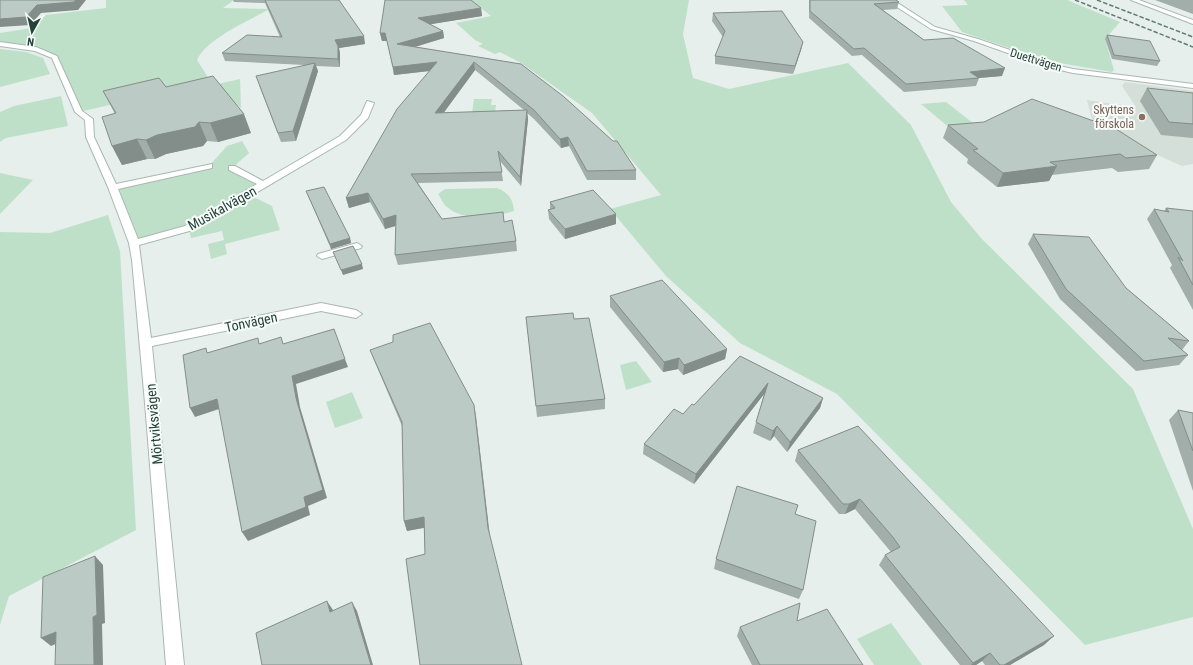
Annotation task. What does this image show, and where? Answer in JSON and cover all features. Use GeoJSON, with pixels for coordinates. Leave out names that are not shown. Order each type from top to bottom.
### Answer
{"type":"FeatureCollection","features":[{"type":"Feature","properties":{"kind":"street","name":"Duettvägen"},"geometry":{"type":"LineString","coordinates":[[889,0],[933,28],[976,40],[1049,66],[1073,71],[1193,86]]}},
{"type":"Feature","properties":{"kind":"street"},"geometry":{"type":"LineString","coordinates":[[1134,0],[1193,22]]}},
{"type":"Feature","properties":{"kind":"street","name":"Mörtviksvägen"},"geometry":{"type":"LineString","coordinates":[[0,44],[36,49],[55,57],[78,112],[89,119],[90,137],[113,187],[134,243],[146,343],[175,665]]}},
{"type":"Feature","properties":{"kind":"street","name":"Musikalvägen"},"geometry":{"type":"LineString","coordinates":[[134,243],[189,228],[343,138],[365,116],[370,103]]}},
{"type":"Feature","properties":{"kind":"street"},"geometry":{"type":"LineString","coordinates":[[113,187],[209,166]]}},
{"type":"Feature","properties":{"kind":"street","name":"Musikalvägen"},"geometry":{"type":"LineString","coordinates":[[232,168],[263,184]]}},
{"type":"Feature","properties":{"kind":"street"},"geometry":{"type":"LineString","coordinates":[[322,256],[357,246]]}},
{"type":"Feature","properties":{"kind":"street","name":"Tonvägen"},"geometry":{"type":"LineString","coordinates":[[146,343],[321,307],[356,314]]}},
{"type":"Feature","properties":{"kind":"shaded area","name":"Skyttens förskola"},"geometry":{"type":"Polygon","coordinates":[[[1125,82],[1193,91],[1193,164],[1182,166],[1094,127],[1087,100],[1136,107],[1122,86],[1125,82]]]}},
{"type":"Feature","properties":{"kind":"green space"},"geometry":{"type":"Polygon","coordinates":[[[106,0],[234,0],[223,8],[269,9],[219,37],[202,52],[197,60],[211,82],[79,112],[55,57],[36,49],[0,44],[0,33],[32,28],[46,15],[106,8],[106,0]]]}},
{"type":"Feature","properties":{"kind":"green space"},"geometry":{"type":"Polygon","coordinates":[[[471,0],[689,0],[683,34],[693,78],[729,89],[848,63],[911,125],[951,202],[981,238],[1133,389],[1193,529],[1193,617],[1085,645],[837,394],[740,343],[666,276],[610,209],[661,195],[592,113],[521,63],[500,52],[495,54],[478,46],[483,44],[475,40],[456,23],[491,16],[471,0]]]}},
{"type":"Feature","properties":{"kind":"green space"},"geometry":{"type":"Polygon","coordinates":[[[964,0],[1067,0],[1120,22],[1105,39],[1114,70],[1112,72],[1048,61],[962,32],[942,6],[968,5],[964,0]]]}},
{"type":"Feature","properties":{"kind":"green space"},"geometry":{"type":"Polygon","coordinates":[[[0,49],[26,52],[43,58],[50,74],[0,87],[0,49]]]}},
{"type":"Feature","properties":{"kind":"green space"},"geometry":{"type":"Polygon","coordinates":[[[240,79],[241,108],[224,93],[186,91],[240,79]]]}},
{"type":"Feature","properties":{"kind":"green space"},"geometry":{"type":"Polygon","coordinates":[[[61,96],[68,126],[6,138],[0,142],[0,112],[14,106],[61,96]]]}},
{"type":"Feature","properties":{"kind":"green space"},"geometry":{"type":"Polygon","coordinates":[[[474,99],[492,99],[491,105],[496,105],[495,114],[472,114],[474,99]]]}},
{"type":"Feature","properties":{"kind":"green space"},"geometry":{"type":"Polygon","coordinates":[[[946,102],[978,127],[952,130],[921,104],[946,102]]]}},
{"type":"Feature","properties":{"kind":"green space"},"geometry":{"type":"Polygon","coordinates":[[[242,141],[249,153],[232,168],[263,184],[247,194],[272,206],[280,230],[225,244],[227,254],[211,259],[208,244],[224,240],[222,231],[191,238],[189,228],[134,243],[113,187],[209,166],[227,146],[242,141]]]}},
{"type":"Feature","properties":{"kind":"green space"},"geometry":{"type":"Polygon","coordinates":[[[0,173],[33,180],[0,214],[0,173]]]}},
{"type":"Feature","properties":{"kind":"green space"},"geometry":{"type":"Polygon","coordinates":[[[497,188],[505,192],[510,197],[513,203],[514,211],[479,217],[462,215],[447,207],[438,194],[445,189],[497,188]]]}},
{"type":"Feature","properties":{"kind":"green space"},"geometry":{"type":"Polygon","coordinates":[[[108,215],[120,251],[136,530],[9,596],[0,625],[0,232],[50,233],[108,215]]]}},
{"type":"Feature","properties":{"kind":"green space"},"geometry":{"type":"Polygon","coordinates":[[[636,361],[652,382],[626,390],[620,365],[636,361]]]}},
{"type":"Feature","properties":{"kind":"green space"},"geometry":{"type":"Polygon","coordinates":[[[352,392],[363,418],[335,428],[326,402],[352,392]]]}},
{"type":"Feature","properties":{"kind":"green space"},"geometry":{"type":"Polygon","coordinates":[[[891,623],[922,665],[874,665],[857,639],[891,623]]]}},
{"type":"Feature","properties":{"kind":"building"},"geometry":{"type":"Polygon","coordinates":[[[0,0],[76,0],[74,2],[37,5],[26,17],[0,19],[0,0]]]}},
{"type":"Feature","properties":{"kind":"building"},"geometry":{"type":"Polygon","coordinates":[[[265,0],[339,0],[364,36],[335,40],[338,46],[338,59],[222,53],[247,35],[282,37],[265,0]]]}},
{"type":"Feature","properties":{"kind":"building"},"geometry":{"type":"Polygon","coordinates":[[[385,0],[471,0],[481,8],[418,18],[443,31],[397,44],[521,64],[563,96],[613,141],[617,141],[636,170],[587,171],[568,137],[560,139],[534,110],[474,62],[435,113],[527,110],[520,177],[498,151],[502,172],[411,174],[442,219],[503,212],[504,222],[512,220],[516,241],[395,255],[396,215],[383,219],[368,193],[346,198],[397,109],[437,62],[393,67],[385,33],[380,33],[385,0]]]}},
{"type":"Feature","properties":{"kind":"building"},"geometry":{"type":"Polygon","coordinates":[[[810,0],[896,0],[899,2],[874,4],[924,40],[953,38],[1005,68],[970,72],[979,78],[906,84],[864,48],[854,49],[810,11],[810,0]]]}},
{"type":"Feature","properties":{"kind":"building"},"geometry":{"type":"Polygon","coordinates":[[[782,11],[803,42],[795,66],[715,56],[725,31],[713,13],[782,11]]]}},
{"type":"Feature","properties":{"kind":"building"},"geometry":{"type":"Polygon","coordinates":[[[1107,35],[1150,41],[1160,61],[1114,55],[1107,35]]]}},
{"type":"Feature","properties":{"kind":"building"},"geometry":{"type":"Polygon","coordinates":[[[315,63],[293,131],[278,133],[256,76],[315,63]]]}},
{"type":"Feature","properties":{"kind":"building"},"geometry":{"type":"Polygon","coordinates":[[[213,76],[244,114],[210,123],[199,122],[195,127],[157,135],[146,140],[137,139],[112,146],[102,117],[116,113],[103,91],[159,78],[166,87],[213,76]]]}},
{"type":"Feature","properties":{"kind":"building"},"geometry":{"type":"Polygon","coordinates":[[[1147,88],[1193,93],[1193,124],[1169,122],[1147,88]]]}},
{"type":"Feature","properties":{"kind":"building"},"geometry":{"type":"Polygon","coordinates":[[[1032,99],[1116,129],[1157,155],[1126,158],[1120,154],[1050,162],[1057,166],[1003,173],[973,150],[978,149],[948,125],[984,122],[1032,99]]]}},
{"type":"Feature","properties":{"kind":"building"},"geometry":{"type":"Polygon","coordinates":[[[324,187],[350,238],[330,244],[306,191],[324,187]]]}},
{"type":"Feature","properties":{"kind":"building"},"geometry":{"type":"Polygon","coordinates":[[[593,190],[616,214],[565,229],[548,210],[555,208],[550,202],[593,190]]]}},
{"type":"Feature","properties":{"kind":"building"},"geometry":{"type":"Polygon","coordinates":[[[1166,208],[1193,211],[1193,285],[1178,257],[1183,261],[1154,209],[1169,212],[1166,208]]]}},
{"type":"Feature","properties":{"kind":"building"},"geometry":{"type":"Polygon","coordinates":[[[1033,234],[1089,237],[1126,288],[1189,341],[1168,338],[1188,355],[1144,361],[1066,289],[1033,234]]]}},
{"type":"Feature","properties":{"kind":"building"},"geometry":{"type":"Polygon","coordinates":[[[353,246],[362,264],[341,270],[333,252],[353,246]]]}},
{"type":"Feature","properties":{"kind":"building"},"geometry":{"type":"Polygon","coordinates":[[[662,280],[727,349],[684,365],[679,358],[664,362],[610,296],[662,280]]]}},
{"type":"Feature","properties":{"kind":"building"},"geometry":{"type":"Polygon","coordinates":[[[573,313],[574,319],[589,318],[605,399],[536,406],[526,317],[573,313]]]}},
{"type":"Feature","properties":{"kind":"building"},"geometry":{"type":"Polygon","coordinates":[[[430,323],[474,405],[488,528],[522,665],[420,665],[406,559],[425,554],[424,517],[404,521],[402,422],[370,350],[393,342],[393,335],[430,323]]]}},
{"type":"Feature","properties":{"kind":"building"},"geometry":{"type":"Polygon","coordinates":[[[334,329],[345,359],[292,376],[296,398],[323,490],[304,497],[306,507],[242,532],[217,399],[190,408],[183,355],[206,348],[207,353],[258,338],[259,344],[281,337],[283,344],[334,329]]]}},
{"type":"Feature","properties":{"kind":"building"},"geometry":{"type":"Polygon","coordinates":[[[740,356],[823,398],[790,442],[777,426],[773,431],[756,422],[768,383],[696,474],[644,444],[674,409],[683,414],[692,404],[694,405],[740,356]]]}},
{"type":"Feature","properties":{"kind":"building"},"geometry":{"type":"Polygon","coordinates":[[[1178,410],[1193,413],[1193,451],[1178,410]]]}},
{"type":"Feature","properties":{"kind":"building"},"geometry":{"type":"Polygon","coordinates":[[[858,426],[1054,636],[1004,665],[1000,665],[990,653],[973,663],[885,555],[900,547],[892,536],[860,499],[849,504],[843,504],[798,450],[858,426]]]}},
{"type":"Feature","properties":{"kind":"building"},"geometry":{"type":"Polygon","coordinates":[[[737,486],[798,505],[795,514],[816,521],[803,590],[716,559],[737,486]]]}},
{"type":"Feature","properties":{"kind":"building"},"geometry":{"type":"Polygon","coordinates":[[[95,556],[97,615],[93,617],[94,665],[55,665],[56,632],[41,638],[43,577],[95,556]]]}},
{"type":"Feature","properties":{"kind":"building"},"geometry":{"type":"Polygon","coordinates":[[[327,601],[330,612],[352,602],[371,665],[262,665],[256,633],[327,601]]]}},
{"type":"Feature","properties":{"kind":"building"},"geometry":{"type":"Polygon","coordinates":[[[800,603],[797,621],[827,609],[863,665],[760,665],[740,627],[800,603]]]}},
{"type":"Feature","properties":{"kind":"railway"},"geometry":{"type":"LineString","coordinates":[[1075,0],[1193,47]]}},
{"type":"Feature","properties":{"kind":"railway"},"geometry":{"type":"LineString","coordinates":[[1097,0],[1193,37]]}},
{"type":"Feature","properties":{"kind":"place","name":"Skyttens förskola"},"geometry":{"type":"Point","coordinates":[1142,117]}}]}
